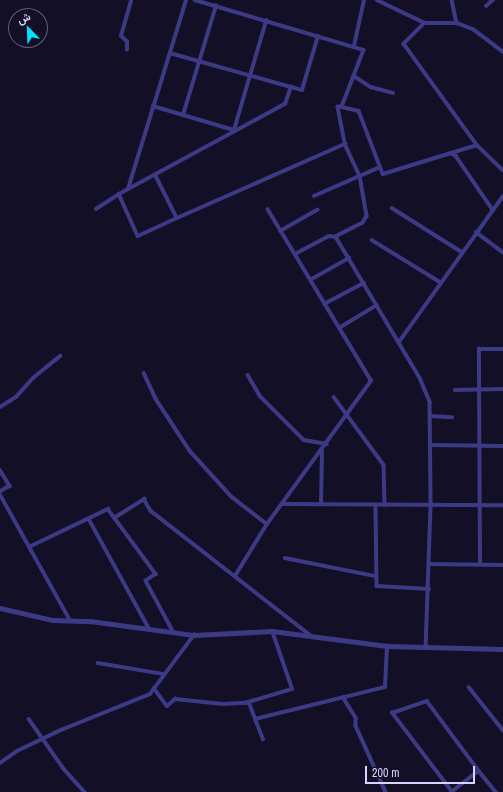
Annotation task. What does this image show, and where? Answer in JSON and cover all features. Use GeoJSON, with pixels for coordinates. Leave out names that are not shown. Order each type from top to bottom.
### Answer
{"type":"FeatureCollection","features":[{"type":"Feature","properties":{"kind":"street"},"geometry":{"type":"LineString","coordinates":[[127,50],[127,42],[120,36],[132,0]]}},
{"type":"Feature","properties":{"kind":"street"},"geometry":{"type":"LineString","coordinates":[[128,189],[186,0]]}},
{"type":"Feature","properties":{"kind":"street"},"geometry":{"type":"LineString","coordinates":[[195,0],[364,50],[342,107],[338,107],[345,144],[360,176],[367,216],[362,223],[336,237],[329,236],[295,254]]}},
{"type":"Feature","properties":{"kind":"street"},"geometry":{"type":"LineString","coordinates":[[354,46],[364,0]]}},
{"type":"Feature","properties":{"kind":"street"},"geometry":{"type":"LineString","coordinates":[[377,0],[426,23],[457,23],[473,29],[503,52]]}},
{"type":"Feature","properties":{"kind":"street"},"geometry":{"type":"LineString","coordinates":[[452,0],[457,23]]}},
{"type":"Feature","properties":{"kind":"street"},"geometry":{"type":"LineString","coordinates":[[486,6],[493,0]]}},
{"type":"Feature","properties":{"kind":"street"},"geometry":{"type":"LineString","coordinates":[[183,115],[216,6]]}},
{"type":"Feature","properties":{"kind":"street"},"geometry":{"type":"LineString","coordinates":[[234,130],[266,21]]}},
{"type":"Feature","properties":{"kind":"street"},"geometry":{"type":"LineString","coordinates":[[426,23],[404,44],[477,145],[503,170]]}},
{"type":"Feature","properties":{"kind":"street"},"geometry":{"type":"LineString","coordinates":[[170,53],[302,90],[318,36]]}},
{"type":"Feature","properties":{"kind":"street"},"geometry":{"type":"LineString","coordinates":[[354,76],[371,87],[393,93]]}},
{"type":"Feature","properties":{"kind":"street"},"geometry":{"type":"LineString","coordinates":[[96,209],[119,194],[234,130],[285,104],[291,87]]}},
{"type":"Feature","properties":{"kind":"street"},"geometry":{"type":"LineString","coordinates":[[153,106],[234,130]]}},
{"type":"Feature","properties":{"kind":"street"},"geometry":{"type":"LineString","coordinates":[[342,107],[359,112],[383,174],[477,145]]}},
{"type":"Feature","properties":{"kind":"street"},"geometry":{"type":"LineString","coordinates":[[119,194],[138,236],[345,144]]}},
{"type":"Feature","properties":{"kind":"street"},"geometry":{"type":"LineString","coordinates":[[451,153],[456,156],[493,210]]}},
{"type":"Feature","properties":{"kind":"street"},"geometry":{"type":"LineString","coordinates":[[314,196],[380,168]]}},
{"type":"Feature","properties":{"kind":"street"},"geometry":{"type":"LineString","coordinates":[[155,174],[177,218]]}},
{"type":"Feature","properties":{"kind":"street"},"geometry":{"type":"LineString","coordinates":[[398,342],[503,196]]}},
{"type":"Feature","properties":{"kind":"street"},"geometry":{"type":"LineString","coordinates":[[392,208],[462,252]]}},
{"type":"Feature","properties":{"kind":"street"},"geometry":{"type":"LineString","coordinates":[[235,576],[267,524],[322,451],[371,381],[268,210]]}},
{"type":"Feature","properties":{"kind":"street"},"geometry":{"type":"LineString","coordinates":[[280,231],[317,210]]}},
{"type":"Feature","properties":{"kind":"street"},"geometry":{"type":"LineString","coordinates":[[476,232],[502,250]]}},
{"type":"Feature","properties":{"kind":"street"},"geometry":{"type":"LineString","coordinates":[[336,237],[420,378],[430,402],[431,506],[426,647]]}},
{"type":"Feature","properties":{"kind":"street"},"geometry":{"type":"LineString","coordinates":[[372,240],[440,282]]}},
{"type":"Feature","properties":{"kind":"street"},"geometry":{"type":"LineString","coordinates":[[310,280],[349,258]]}},
{"type":"Feature","properties":{"kind":"street"},"geometry":{"type":"LineString","coordinates":[[324,304],[364,283]]}},
{"type":"Feature","properties":{"kind":"street"},"geometry":{"type":"LineString","coordinates":[[339,328],[377,306]]}},
{"type":"Feature","properties":{"kind":"street"},"geometry":{"type":"LineString","coordinates":[[480,564],[479,349],[503,349]]}},
{"type":"Feature","properties":{"kind":"street"},"geometry":{"type":"LineString","coordinates":[[0,407],[16,397],[60,356]]}},
{"type":"Feature","properties":{"kind":"street"},"geometry":{"type":"LineString","coordinates":[[144,373],[156,399],[190,451],[232,497],[267,524]]}},
{"type":"Feature","properties":{"kind":"street"},"geometry":{"type":"LineString","coordinates":[[248,375],[260,396],[304,440],[326,444]]}},
{"type":"Feature","properties":{"kind":"street"},"geometry":{"type":"LineString","coordinates":[[455,390],[503,390]]}},
{"type":"Feature","properties":{"kind":"street"},"geometry":{"type":"LineString","coordinates":[[334,397],[384,465],[385,505]]}},
{"type":"Feature","properties":{"kind":"street"},"geometry":{"type":"LineString","coordinates":[[430,416],[452,417]]}},
{"type":"Feature","properties":{"kind":"street"},"geometry":{"type":"LineString","coordinates":[[430,445],[503,446]]}},
{"type":"Feature","properties":{"kind":"street"},"geometry":{"type":"LineString","coordinates":[[321,504],[322,451]]}},
{"type":"Feature","properties":{"kind":"street"},"geometry":{"type":"LineString","coordinates":[[0,470],[10,486],[0,493],[70,620]]}},
{"type":"Feature","properties":{"kind":"street"},"geometry":{"type":"LineString","coordinates":[[114,518],[144,499],[151,511],[311,636]]}},
{"type":"Feature","properties":{"kind":"street"},"geometry":{"type":"LineString","coordinates":[[283,504],[431,506],[503,505]]}},
{"type":"Feature","properties":{"kind":"street"},"geometry":{"type":"LineString","coordinates":[[376,505],[375,576],[377,586],[429,589]]}},
{"type":"Feature","properties":{"kind":"street"},"geometry":{"type":"LineString","coordinates":[[29,547],[108,509],[156,574],[146,581],[173,632]]}},
{"type":"Feature","properties":{"kind":"street"},"geometry":{"type":"LineString","coordinates":[[89,519],[149,628]]}},
{"type":"Feature","properties":{"kind":"street"},"geometry":{"type":"LineString","coordinates":[[285,558],[375,576]]}},
{"type":"Feature","properties":{"kind":"street"},"geometry":{"type":"LineString","coordinates":[[429,564],[503,565]]}},
{"type":"Feature","properties":{"kind":"street"},"geometry":{"type":"LineString","coordinates":[[0,608],[53,620],[70,620],[149,628],[194,635],[272,631],[387,646],[503,649]]}},
{"type":"Feature","properties":{"kind":"street"},"geometry":{"type":"LineString","coordinates":[[154,688],[166,706],[175,698],[223,704],[248,702],[292,689],[272,631]]}},
{"type":"Feature","properties":{"kind":"street"},"geometry":{"type":"LineString","coordinates":[[0,763],[17,751],[44,738],[150,694],[194,635]]}},
{"type":"Feature","properties":{"kind":"street"},"geometry":{"type":"LineString","coordinates":[[255,719],[385,687],[387,646]]}},
{"type":"Feature","properties":{"kind":"street"},"geometry":{"type":"LineString","coordinates":[[98,663],[164,674]]}},
{"type":"Feature","properties":{"kind":"street"},"geometry":{"type":"LineString","coordinates":[[469,687],[503,730]]}},
{"type":"Feature","properties":{"kind":"street"},"geometry":{"type":"LineString","coordinates":[[343,697],[356,718],[356,726],[386,792]]}},
{"type":"Feature","properties":{"kind":"street"},"geometry":{"type":"LineString","coordinates":[[479,771],[452,792],[392,713],[427,701],[496,792]]}},
{"type":"Feature","properties":{"kind":"street"},"geometry":{"type":"LineString","coordinates":[[248,702],[263,739]]}},
{"type":"Feature","properties":{"kind":"street"},"geometry":{"type":"LineString","coordinates":[[29,719],[44,738],[64,769],[85,792]]}}]}
